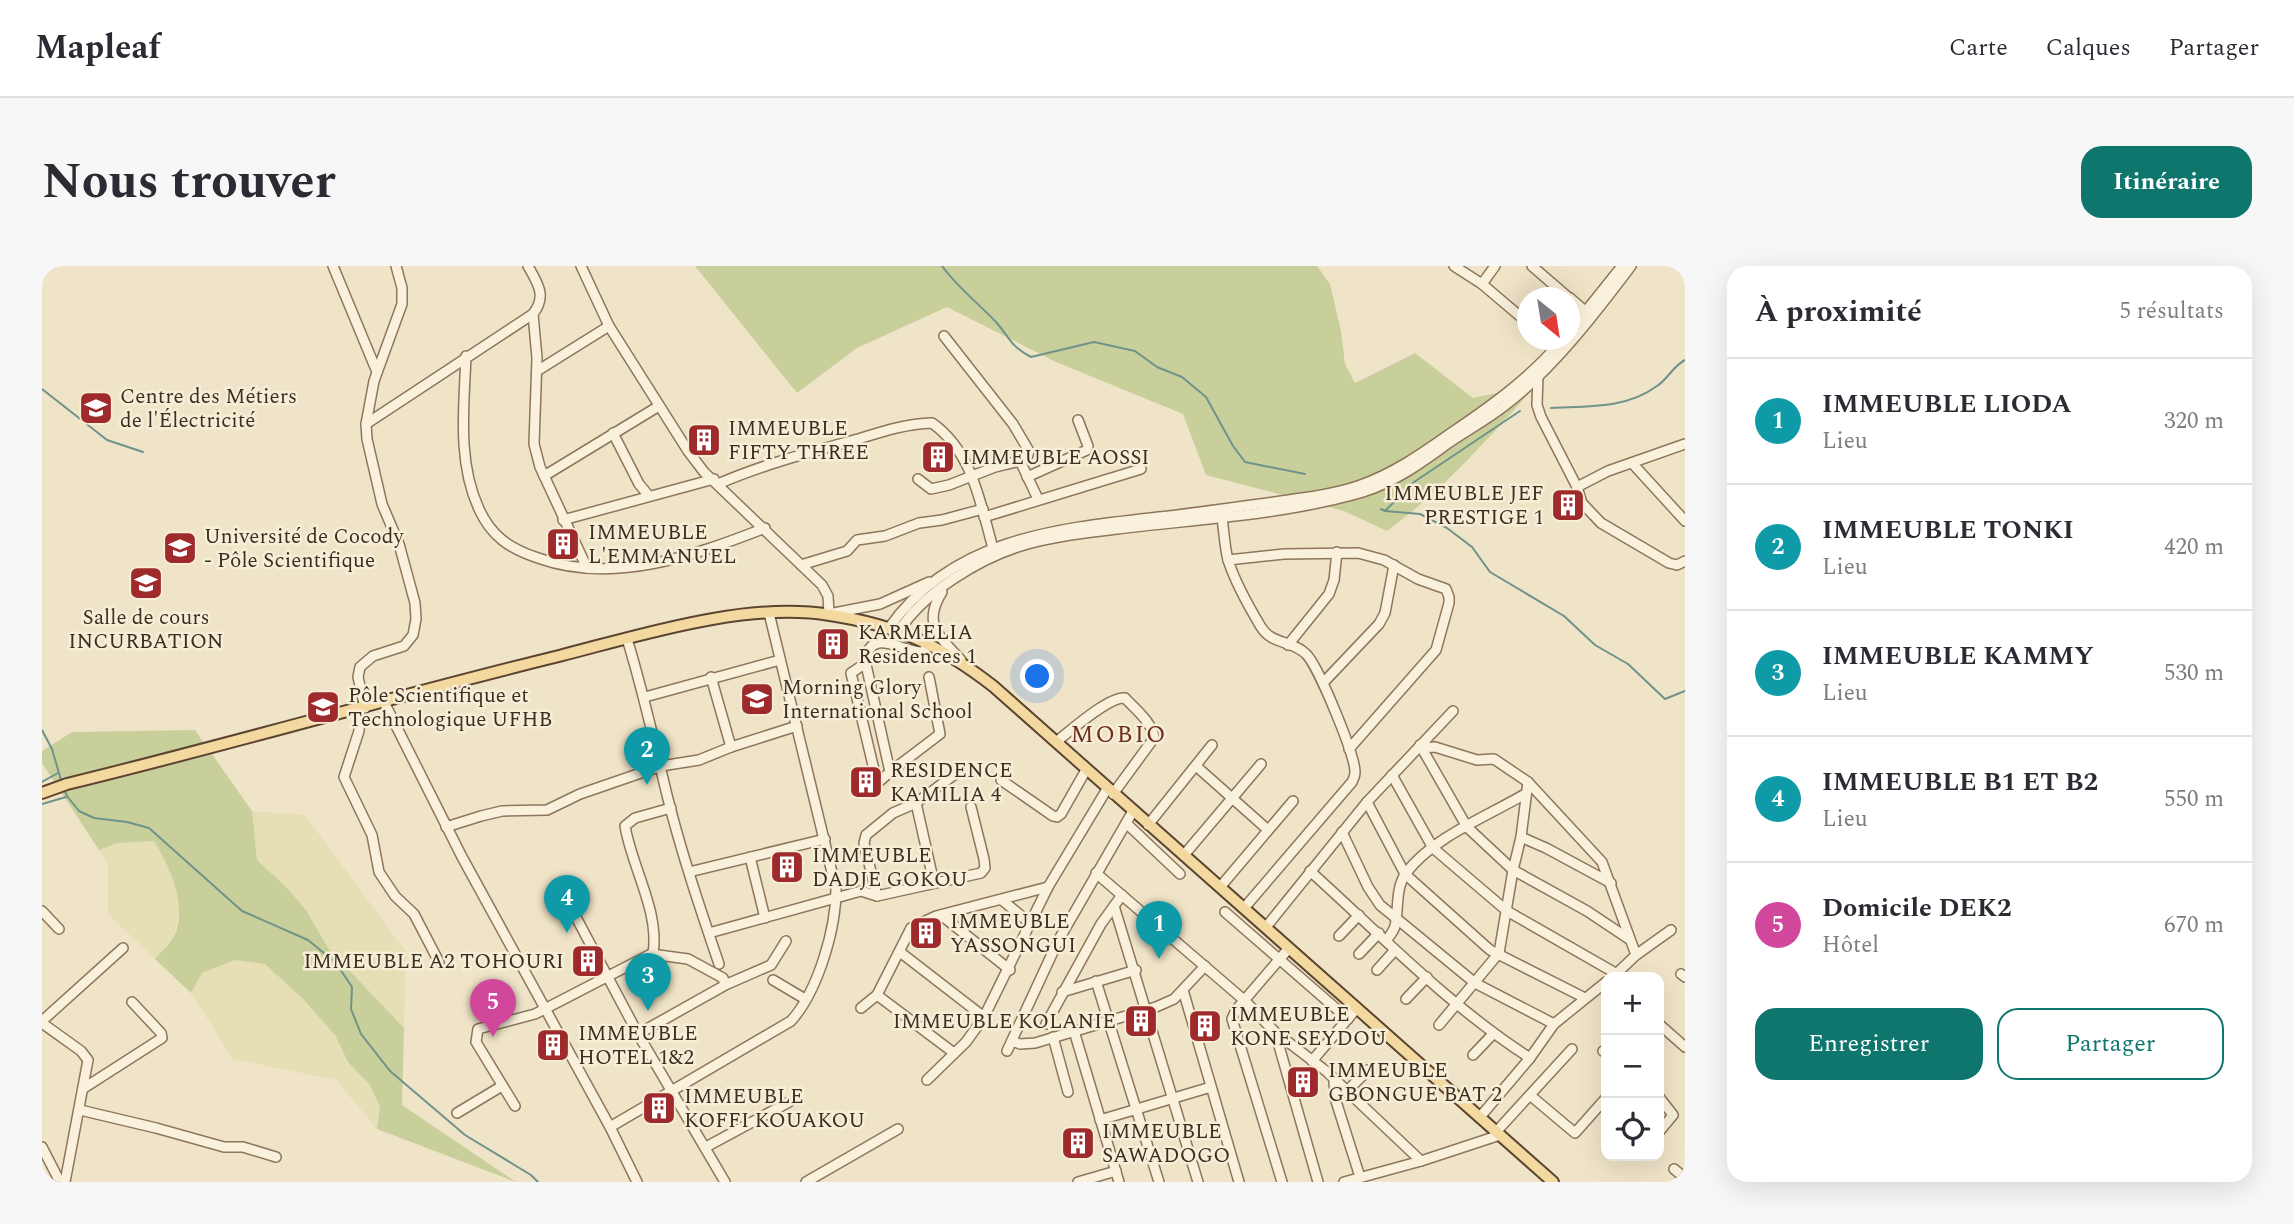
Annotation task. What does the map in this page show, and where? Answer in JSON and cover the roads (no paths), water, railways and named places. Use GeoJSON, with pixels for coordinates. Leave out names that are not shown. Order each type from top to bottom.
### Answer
{"type":"FeatureCollection","features":[{"type":"Feature","properties":{"kind":"main road"},"geometry":{"type":"LineString","coordinates":[[47,791],[691,624],[769,613],[829,614],[894,629],[928,643],[962,662],[993,685],[1110,792],[1245,907],[1553,1182]]}},
{"type":"Feature","properties":{"kind":"street"},"geometry":{"type":"LineString","coordinates":[[333,266],[377,372]]}},
{"type":"Feature","properties":{"kind":"street"},"geometry":{"type":"LineString","coordinates":[[396,266],[402,288],[402,304],[377,372],[366,424],[374,476],[382,504],[399,544],[415,603],[416,619],[413,635],[404,646],[373,656],[360,667],[358,677],[363,708],[359,731],[344,776],[372,835],[379,872],[395,896],[414,915],[439,962]]}},
{"type":"Feature","properties":{"kind":"street"},"geometry":{"type":"LineString","coordinates":[[366,424],[533,314],[542,298],[540,287],[528,266]]}},
{"type":"Feature","properties":{"kind":"street"},"geometry":{"type":"LineString","coordinates":[[581,266],[609,326],[698,465],[822,586],[828,596],[829,614],[880,604],[944,580],[1000,553],[1043,540],[1221,513],[1356,487],[1386,475],[1414,459],[1499,401],[1553,350]]}},
{"type":"Feature","properties":{"kind":"street"},"geometry":{"type":"LineString","coordinates":[[1454,266],[1482,284],[1517,314]]}},
{"type":"Feature","properties":{"kind":"street"},"geometry":{"type":"LineString","coordinates":[[1482,284],[1495,266]]}},
{"type":"Feature","properties":{"kind":"street"},"geometry":{"type":"LineString","coordinates":[[1532,266],[1556,287]]}},
{"type":"Feature","properties":{"kind":"street"},"geometry":{"type":"LineString","coordinates":[[1580,319],[1622,266]]}},
{"type":"Feature","properties":{"kind":"street"},"geometry":{"type":"LineString","coordinates":[[894,629],[944,580],[993,548],[1021,538],[1067,528],[1317,502],[1364,491],[1389,481],[1418,465],[1504,407],[1538,376],[1569,342],[1631,266]]}},
{"type":"Feature","properties":{"kind":"street"},"geometry":{"type":"LineString","coordinates":[[1580,307],[1586,312]]}},
{"type":"Feature","properties":{"kind":"street"},"geometry":{"type":"LineString","coordinates":[[533,314],[537,371],[534,444],[544,476],[587,568]]}},
{"type":"Feature","properties":{"kind":"street"},"geometry":{"type":"LineString","coordinates":[[537,371],[609,326]]}},
{"type":"Feature","properties":{"kind":"street"},"geometry":{"type":"LineString","coordinates":[[918,479],[931,488],[949,485],[995,467],[1020,461],[1028,455],[1029,448],[1013,424],[944,336]]}},
{"type":"Feature","properties":{"kind":"street"},"geometry":{"type":"LineString","coordinates":[[466,356],[463,438],[472,490],[479,510],[495,536],[506,545],[547,562],[569,567],[618,569],[664,561],[719,546],[765,528]]}},
{"type":"Feature","properties":{"kind":"street"},"geometry":{"type":"LineString","coordinates":[[1538,376],[1536,405],[1577,487],[1582,503],[1601,523],[1669,563],[1677,565],[1685,561]]}},
{"type":"Feature","properties":{"kind":"street"},"geometry":{"type":"LineString","coordinates":[[544,476],[659,405]]}},
{"type":"Feature","properties":{"kind":"street"},"geometry":{"type":"LineString","coordinates":[[1027,477],[1087,450],[1088,446],[1078,420]]}},
{"type":"Feature","properties":{"kind":"street"},"geometry":{"type":"LineString","coordinates":[[564,520],[649,496],[716,481],[813,450],[913,423],[932,423],[948,437],[974,475],[993,548]]}},
{"type":"Feature","properties":{"kind":"street"},"geometry":{"type":"LineString","coordinates":[[613,433],[639,484],[649,496]]}},
{"type":"Feature","properties":{"kind":"street"},"geometry":{"type":"LineString","coordinates":[[1577,487],[1608,471],[1684,447]]}},
{"type":"Feature","properties":{"kind":"street"},"geometry":{"type":"LineString","coordinates":[[1020,461],[1038,499]]}},
{"type":"Feature","properties":{"kind":"street"},"geometry":{"type":"LineString","coordinates":[[1632,463],[1685,521]]}},
{"type":"Feature","properties":{"kind":"street"},"geometry":{"type":"LineString","coordinates":[[801,565],[847,551],[857,540],[885,536],[919,523],[983,513],[1140,469]]}},
{"type":"Feature","properties":{"kind":"street"},"geometry":{"type":"LineString","coordinates":[[1221,513],[1228,560],[1262,629],[1274,640],[1304,652],[1315,664],[1355,769],[1352,782],[1245,907]]}},
{"type":"Feature","properties":{"kind":"street"},"geometry":{"type":"LineString","coordinates":[[1288,645],[1329,594],[1335,580],[1337,552]]}},
{"type":"Feature","properties":{"kind":"street"},"geometry":{"type":"LineString","coordinates":[[1228,560],[1284,554],[1358,552],[1384,559],[1418,579],[1446,589],[1449,597],[1444,627],[1436,650],[1349,748]]}},
{"type":"Feature","properties":{"kind":"street"},"geometry":{"type":"LineString","coordinates":[[1323,683],[1385,613],[1394,565]]}},
{"type":"Feature","properties":{"kind":"street"},"geometry":{"type":"LineString","coordinates":[[944,580],[934,605],[933,624],[962,662]]}},
{"type":"Feature","properties":{"kind":"street"},"geometry":{"type":"LineString","coordinates":[[610,1127],[786,1024],[795,1016],[805,999],[831,936],[836,889],[769,613]]}},
{"type":"Feature","properties":{"kind":"street"},"geometry":{"type":"LineString","coordinates":[[627,639],[645,697],[689,872],[719,964]]}},
{"type":"Feature","properties":{"kind":"street"},"geometry":{"type":"LineString","coordinates":[[928,643],[924,652],[914,652],[880,642],[867,651],[863,665],[851,673],[876,778],[881,780],[940,734],[929,677]]}},
{"type":"Feature","properties":{"kind":"street"},"geometry":{"type":"LineString","coordinates":[[645,697],[780,660]]}},
{"type":"Feature","properties":{"kind":"street"},"geometry":{"type":"LineString","coordinates":[[865,660],[890,772]]}},
{"type":"Feature","properties":{"kind":"street"},"geometry":{"type":"LineString","coordinates":[[711,677],[731,747]]}},
{"type":"Feature","properties":{"kind":"street"},"geometry":{"type":"LineString","coordinates":[[928,1080],[971,1035],[984,1017],[1010,970],[1048,887],[1110,792],[1154,738],[1154,733],[1125,698],[1118,697],[1056,742]]}},
{"type":"Feature","properties":{"kind":"street"},"geometry":{"type":"LineString","coordinates":[[384,702],[446,827],[610,1127],[637,1182]]}},
{"type":"Feature","properties":{"kind":"street"},"geometry":{"type":"LineString","coordinates":[[1266,927],[1367,802],[1453,711]]}},
{"type":"Feature","properties":{"kind":"street"},"geometry":{"type":"LineString","coordinates":[[446,827],[502,811],[547,810],[580,794],[662,766],[699,760],[797,726]]}},
{"type":"Feature","properties":{"kind":"street"},"geometry":{"type":"LineString","coordinates":[[1148,825],[1212,745]]}},
{"type":"Feature","properties":{"kind":"street"},"geometry":{"type":"LineString","coordinates":[[1421,747],[1435,747],[1477,760],[1494,759],[1528,782],[1602,862],[1636,955]]}},
{"type":"Feature","properties":{"kind":"street"},"geometry":{"type":"LineString","coordinates":[[1421,747],[1466,827],[1513,870],[1587,911],[1629,939]]}},
{"type":"Feature","properties":{"kind":"street"},"geometry":{"type":"LineString","coordinates":[[1184,855],[1261,764]]}},
{"type":"Feature","properties":{"kind":"street"},"geometry":{"type":"LineString","coordinates":[[1196,766],[1268,830]]}},
{"type":"Feature","properties":{"kind":"street"},"geometry":{"type":"LineString","coordinates":[[1001,780],[1057,817],[1086,770]]}},
{"type":"Feature","properties":{"kind":"street"},"geometry":{"type":"LineString","coordinates":[[877,896],[864,843],[866,835],[893,813],[916,803],[954,775]]}},
{"type":"Feature","properties":{"kind":"street"},"geometry":{"type":"LineString","coordinates":[[1392,775],[1433,848],[1507,911],[1607,972]]}},
{"type":"Feature","properties":{"kind":"street"},"geometry":{"type":"LineString","coordinates":[[1439,1025],[1499,953],[1521,837],[1528,782]]}},
{"type":"Feature","properties":{"kind":"street"},"geometry":{"type":"LineString","coordinates":[[1387,940],[1395,926],[1405,874],[1433,848],[1495,808],[1525,794]]}},
{"type":"Feature","properties":{"kind":"street"},"geometry":{"type":"LineString","coordinates":[[1220,886],[1293,801]]}},
{"type":"Feature","properties":{"kind":"street"},"geometry":{"type":"LineString","coordinates":[[1367,802],[1405,874],[1490,950],[1585,998]]}},
{"type":"Feature","properties":{"kind":"street"},"geometry":{"type":"LineString","coordinates":[[916,803],[934,883]]}},
{"type":"Feature","properties":{"kind":"street"},"geometry":{"type":"LineString","coordinates":[[653,954],[655,943],[652,918],[625,826],[635,818],[671,807]]}},
{"type":"Feature","properties":{"kind":"street"},"geometry":{"type":"LineString","coordinates":[[709,933],[861,891],[877,896],[981,873],[985,867],[971,807]]}},
{"type":"Feature","properties":{"kind":"street"},"geometry":{"type":"LineString","coordinates":[[1006,1051],[1058,942],[1133,811]]}},
{"type":"Feature","properties":{"kind":"street"},"geometry":{"type":"LineString","coordinates":[[1126,823],[1180,874]]}},
{"type":"Feature","properties":{"kind":"street"},"geometry":{"type":"LineString","coordinates":[[1342,832],[1373,897],[1395,917],[1475,983],[1555,1024]]}},
{"type":"Feature","properties":{"kind":"street"},"geometry":{"type":"LineString","coordinates":[[1521,837],[1611,883]]}},
{"type":"Feature","properties":{"kind":"street"},"geometry":{"type":"LineString","coordinates":[[689,872],[825,839]]}},
{"type":"Feature","properties":{"kind":"street"},"geometry":{"type":"LineString","coordinates":[[750,857],[765,918]]}},
{"type":"Feature","properties":{"kind":"street"},"geometry":{"type":"LineString","coordinates":[[1310,871],[1395,950],[1493,1034],[1530,1058]]}},
{"type":"Feature","properties":{"kind":"street"},"geometry":{"type":"LineString","coordinates":[[1096,873],[1244,1000],[1275,1032],[1312,1061],[1421,1161]]}},
{"type":"Feature","properties":{"kind":"street"},"geometry":{"type":"LineString","coordinates":[[861,1008],[877,995],[911,928],[942,915],[1048,887]]}},
{"type":"Feature","properties":{"kind":"street"},"geometry":{"type":"LineString","coordinates":[[1046,1024],[1101,924],[1122,895]]}},
{"type":"Feature","properties":{"kind":"street"},"geometry":{"type":"LineString","coordinates":[[1003,900],[1031,924]]}},
{"type":"Feature","properties":{"kind":"street"},"geometry":{"type":"LineString","coordinates":[[1114,906],[1136,970],[1198,1182]]}},
{"type":"Feature","properties":{"kind":"street"},"geometry":{"type":"LineString","coordinates":[[42,911],[59,929]]}},
{"type":"Feature","properties":{"kind":"street"},"geometry":{"type":"LineString","coordinates":[[1225,912],[1348,1019]]}},
{"type":"Feature","properties":{"kind":"street"},"geometry":{"type":"LineString","coordinates":[[942,915],[1010,970]]}},
{"type":"Feature","properties":{"kind":"street"},"geometry":{"type":"LineString","coordinates":[[1339,936],[1359,915]]}},
{"type":"Feature","properties":{"kind":"street"},"geometry":{"type":"LineString","coordinates":[[577,919],[638,1034],[725,1182]]}},
{"type":"Feature","properties":{"kind":"street"},"geometry":{"type":"LineString","coordinates":[[1618,972],[1636,955],[1671,930]]}},
{"type":"Feature","properties":{"kind":"street"},"geometry":{"type":"LineString","coordinates":[[1359,954],[1379,933]]}},
{"type":"Feature","properties":{"kind":"street"},"geometry":{"type":"LineString","coordinates":[[638,1034],[725,985],[771,965],[786,940]]}},
{"type":"Feature","properties":{"kind":"street"},"geometry":{"type":"LineString","coordinates":[[63,1182],[89,1066],[85,1055],[42,1022],[122,948]]}},
{"type":"Feature","properties":{"kind":"street"},"geometry":{"type":"LineString","coordinates":[[1282,1182],[1232,1015],[1289,948]]}},
{"type":"Feature","properties":{"kind":"street"},"geometry":{"type":"LineString","coordinates":[[1377,970],[1395,950]]}},
{"type":"Feature","properties":{"kind":"street"},"geometry":{"type":"LineString","coordinates":[[900,952],[984,1017]]}},
{"type":"Feature","properties":{"kind":"street"},"geometry":{"type":"LineString","coordinates":[[515,1107],[476,1042],[478,1029],[546,1009],[653,954],[688,959],[723,978],[725,985]]}},
{"type":"Feature","properties":{"kind":"street"},"geometry":{"type":"LineString","coordinates":[[1012,1041],[1027,1044],[1174,999],[1205,966]]}},
{"type":"Feature","properties":{"kind":"street"},"geometry":{"type":"LineString","coordinates":[[1062,992],[1136,970]]}},
{"type":"Feature","properties":{"kind":"street"},"geometry":{"type":"LineString","coordinates":[[1406,999],[1427,977]]}},
{"type":"Feature","properties":{"kind":"street"},"geometry":{"type":"LineString","coordinates":[[773,980],[805,999]]}},
{"type":"Feature","properties":{"kind":"street"},"geometry":{"type":"LineString","coordinates":[[1096,981],[1159,1182]]}},
{"type":"Feature","properties":{"kind":"street"},"geometry":{"type":"LineString","coordinates":[[1480,1117],[1555,1024],[1601,986]]}},
{"type":"Feature","properties":{"kind":"street"},"geometry":{"type":"LineString","coordinates":[[1182,990],[1239,1182]]}},
{"type":"Feature","properties":{"kind":"street"},"geometry":{"type":"LineString","coordinates":[[877,995],[954,1052]]}},
{"type":"Feature","properties":{"kind":"street"},"geometry":{"type":"LineString","coordinates":[[84,1088],[162,1038],[161,1033],[132,1002]]}},
{"type":"Feature","properties":{"kind":"street"},"geometry":{"type":"LineString","coordinates":[[1312,1061],[1357,1009]]}},
{"type":"Feature","properties":{"kind":"street"},"geometry":{"type":"LineString","coordinates":[[1074,1031],[1119,1182]]}},
{"type":"Feature","properties":{"kind":"street"},"geometry":{"type":"LineString","coordinates":[[1664,1031],[1685,1047]]}},
{"type":"Feature","properties":{"kind":"street"},"geometry":{"type":"LineString","coordinates":[[1275,1032],[1318,1182]]}},
{"type":"Feature","properties":{"kind":"street"},"geometry":{"type":"LineString","coordinates":[[1473,1055],[1493,1034]]}},
{"type":"Feature","properties":{"kind":"street"},"geometry":{"type":"LineString","coordinates":[[1053,1037],[1068,1092]]}},
{"type":"Feature","properties":{"kind":"street"},"geometry":{"type":"LineString","coordinates":[[1344,1182],[1421,1161],[1498,1134],[1572,1049]]}},
{"type":"Feature","properties":{"kind":"street"},"geometry":{"type":"LineString","coordinates":[[1346,1093],[1368,1070]]}},
{"type":"Feature","properties":{"kind":"street"},"geometry":{"type":"LineString","coordinates":[[1334,1081],[1335,1098],[1360,1177]]}},
{"type":"Feature","properties":{"kind":"street"},"geometry":{"type":"LineString","coordinates":[[457,1113],[502,1086]]}},
{"type":"Feature","properties":{"kind":"street"},"geometry":{"type":"LineString","coordinates":[[1100,1120],[1211,1087]]}},
{"type":"Feature","properties":{"kind":"street"},"geometry":{"type":"LineString","coordinates":[[1531,1096],[1575,1133],[1601,1104]]}},
{"type":"Feature","properties":{"kind":"street"},"geometry":{"type":"LineString","coordinates":[[706,1147],[789,1102]]}},
{"type":"Feature","properties":{"kind":"street"},"geometry":{"type":"LineString","coordinates":[[1664,1103],[1673,1115],[1664,1126]]}},
{"type":"Feature","properties":{"kind":"street"},"geometry":{"type":"LineString","coordinates":[[80,1110],[224,1147],[243,1147],[276,1157]]}},
{"type":"Feature","properties":{"kind":"street"},"geometry":{"type":"LineString","coordinates":[[806,1182],[898,1129]]}},
{"type":"Feature","properties":{"kind":"street"},"geometry":{"type":"LineString","coordinates":[[42,1147],[63,1182]]}},
{"type":"Feature","properties":{"kind":"street"},"geometry":{"type":"LineString","coordinates":[[1674,1169],[1685,1178]]}},
{"type":"Feature","properties":{"kind":"street"},"geometry":{"type":"LineString","coordinates":[[1078,1182],[1116,1171]]}},
{"type":"Feature","properties":{"kind":"waterway"},"geometry":{"type":"LineString","coordinates":[[942,266],[1024,353],[1031,357],[1094,342],[1135,351],[1157,367],[1182,377],[1206,397],[1245,462],[1305,474]]}},
{"type":"Feature","properties":{"kind":"waterway"},"geometry":{"type":"LineString","coordinates":[[1551,408],[1606,405],[1632,399],[1657,386],[1685,360]]}},
{"type":"Feature","properties":{"kind":"waterway"},"geometry":{"type":"LineString","coordinates":[[42,389],[107,440],[143,452]]}},
{"type":"Feature","properties":{"kind":"waterway"},"geometry":{"type":"LineString","coordinates":[[1381,509],[1385,511],[1414,482],[1520,411]]}},
{"type":"Feature","properties":{"kind":"waterway"},"geometry":{"type":"LineString","coordinates":[[1385,511],[1420,514],[1447,528],[1472,547],[1490,572],[1564,616],[1595,645],[1628,664],[1665,699],[1685,691]]}},
{"type":"Feature","properties":{"kind":"waterway"},"geometry":{"type":"LineString","coordinates":[[42,730],[52,749],[61,780]]}},
{"type":"Feature","properties":{"kind":"waterway"},"geometry":{"type":"LineString","coordinates":[[42,782],[58,773]]}},
{"type":"Feature","properties":{"kind":"waterway"},"geometry":{"type":"LineString","coordinates":[[64,789],[79,811],[94,818],[149,828],[242,911],[308,940],[336,963],[352,987],[351,1009],[361,1034],[390,1071],[465,1135],[538,1182]]}},
{"type":"Feature","properties":{"kind":"waterway"},"geometry":{"type":"LineString","coordinates":[[42,804],[66,797]]}},
{"type":"Feature","properties":{"kind":"place","name":"Centre des Métiers de l'Électricité"},"geometry":{"type":"Point","coordinates":[96,408]}},
{"type":"Feature","properties":{"kind":"place","name":"IMMEUBLE FIFTY THREE"},"geometry":{"type":"Point","coordinates":[704,440]}},
{"type":"Feature","properties":{"kind":"place","name":"IMMEUBLE AOSSI"},"geometry":{"type":"Point","coordinates":[938,457]}},
{"type":"Feature","properties":{"kind":"place","name":"IMMEUBLE JEF PRESTIGE 1"},"geometry":{"type":"Point","coordinates":[1568,505]}},
{"type":"Feature","properties":{"kind":"place","name":"IMMEUBLE L'EMMANUEL"},"geometry":{"type":"Point","coordinates":[563,544]}},
{"type":"Feature","properties":{"kind":"place","name":"Université de Cocody - Pôle Scientifique"},"geometry":{"type":"Point","coordinates":[180,548]}},
{"type":"Feature","properties":{"kind":"place","name":"Salle de cours INCURBATION"},"geometry":{"type":"Point","coordinates":[146,583]}},
{"type":"Feature","properties":{"kind":"place","name":"KARMELIA Residences 1"},"geometry":{"type":"Point","coordinates":[833,644]}},
{"type":"Feature","properties":{"kind":"place","name":"Morning Glory International School"},"geometry":{"type":"Point","coordinates":[757,699]}},
{"type":"Feature","properties":{"kind":"place","name":"Pôle Scientifique et Technologique UFHB"},"geometry":{"type":"Point","coordinates":[323,707]}},
{"type":"Feature","properties":{"kind":"place","name":"RESIDENCE KAMILIA 4"},"geometry":{"type":"Point","coordinates":[866,782]}},
{"type":"Feature","properties":{"kind":"place","name":"IMMEUBLE TONKI"},"geometry":{"type":"Point","coordinates":[647,785]}},
{"type":"Feature","properties":{"kind":"place","name":"IMMEUBLE DADJE GOKOU"},"geometry":{"type":"Point","coordinates":[787,867]}},
{"type":"Feature","properties":{"kind":"place","name":"IMMEUBLE B1 ET B2"},"geometry":{"type":"Point","coordinates":[567,933]}},
{"type":"Feature","properties":{"kind":"place","name":"IMMEUBLE YASSONGUI"},"geometry":{"type":"Point","coordinates":[926,933]}},
{"type":"Feature","properties":{"kind":"place","name":"IMMEUBLE LIODA"},"geometry":{"type":"Point","coordinates":[1159,959]}},
{"type":"Feature","properties":{"kind":"place","name":"IMMEUBLE A2 TOHOURI"},"geometry":{"type":"Point","coordinates":[588,961]}},
{"type":"Feature","properties":{"kind":"place","name":"IMMEUBLE KAMMY"},"geometry":{"type":"Point","coordinates":[648,1011]}},
{"type":"Feature","properties":{"kind":"place","name":"IMMEUBLE KOLANIE"},"geometry":{"type":"Point","coordinates":[1141,1021]}},
{"type":"Feature","properties":{"kind":"place","name":"IMMEUBLE KONE SEYDOU"},"geometry":{"type":"Point","coordinates":[1205,1026]}},
{"type":"Feature","properties":{"kind":"place","name":"Domicile DEK2"},"geometry":{"type":"Point","coordinates":[493,1037]}},
{"type":"Feature","properties":{"kind":"place","name":"IMMEUBLE HOTEL 1&2"},"geometry":{"type":"Point","coordinates":[553,1045]}},
{"type":"Feature","properties":{"kind":"place","name":"IMMEUBLE GBONGUE BAT 2"},"geometry":{"type":"Point","coordinates":[1303,1082]}},
{"type":"Feature","properties":{"kind":"place","name":"IMMEUBLE KOFFI KOUAKOU"},"geometry":{"type":"Point","coordinates":[659,1108]}},
{"type":"Feature","properties":{"kind":"place","name":"IMMEUBLE SAWADOGO"},"geometry":{"type":"Point","coordinates":[1078,1143]}},
{"type":"Feature","properties":{"kind":"district","name":"MOBIO"},"geometry":{"type":"Point","coordinates":[1119,734]}}]}
